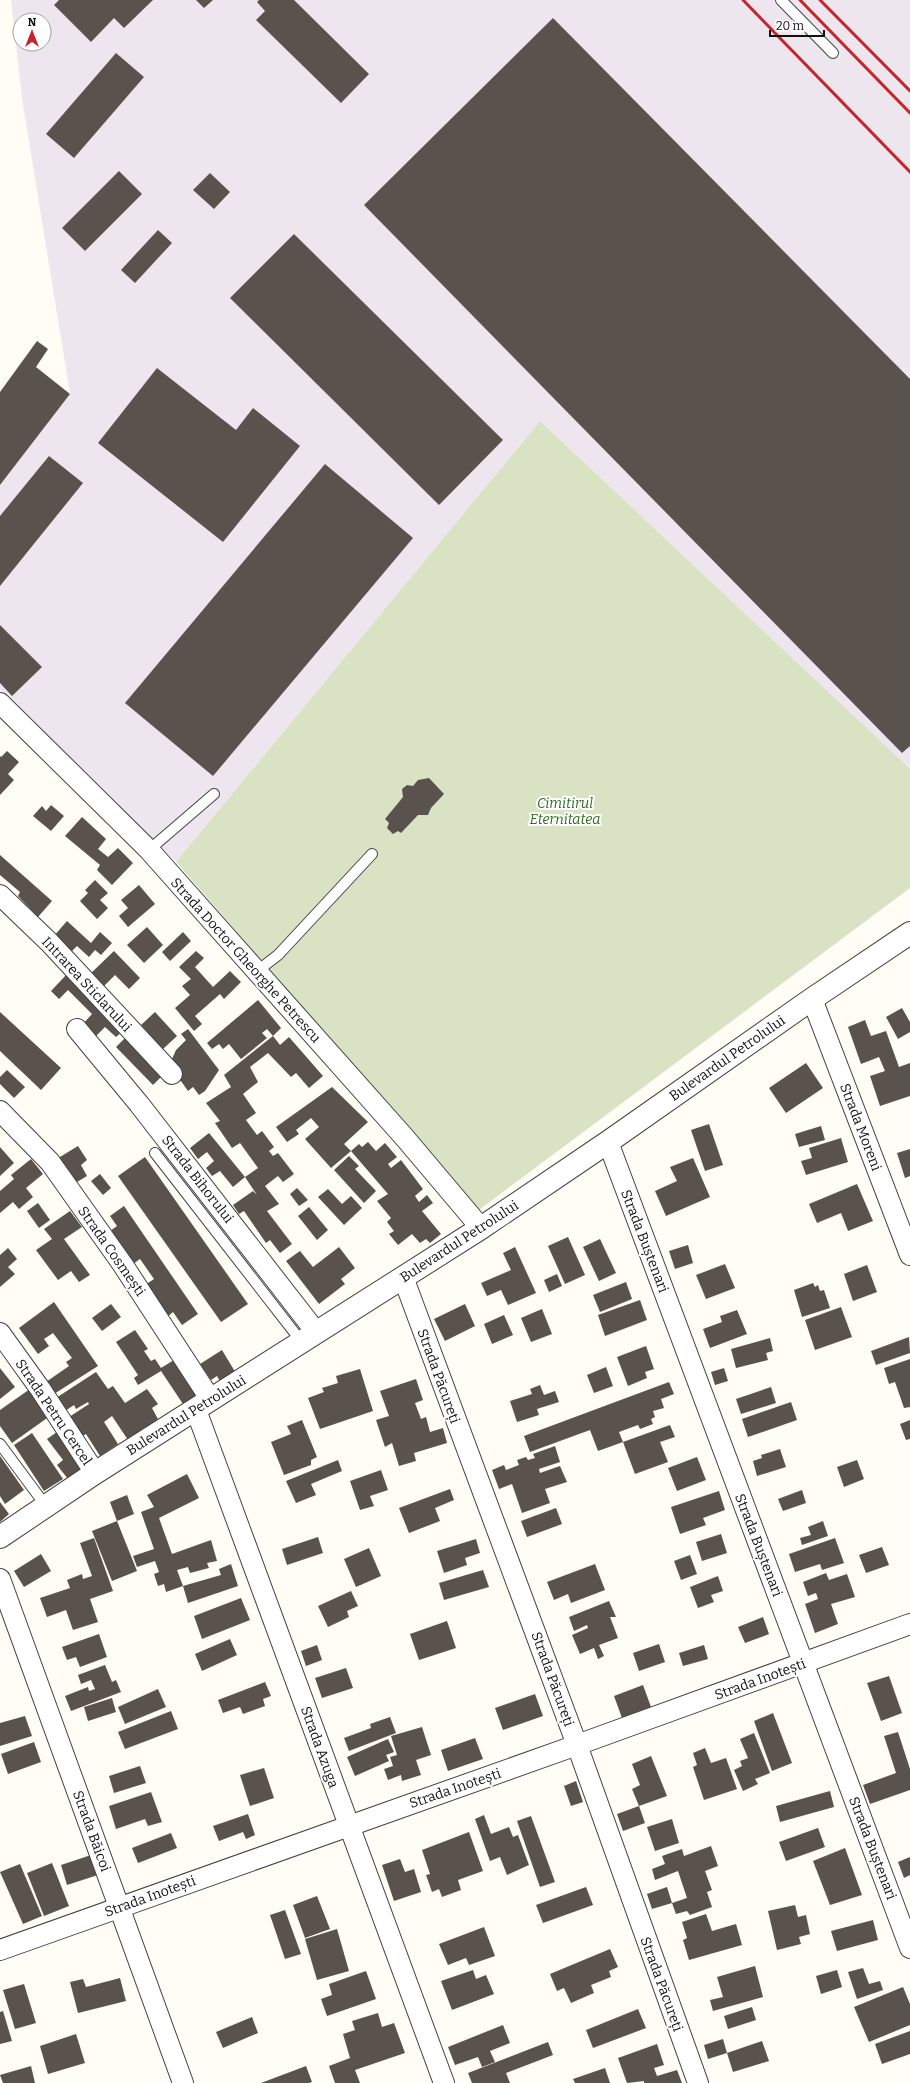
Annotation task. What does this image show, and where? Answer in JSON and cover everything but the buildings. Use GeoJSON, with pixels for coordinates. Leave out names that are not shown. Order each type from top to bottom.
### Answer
{"type":"FeatureCollection","features":[{"type":"Feature","properties":{"kind":"street","name":"Strada Doctor Gheorghe Petrescu"},"geometry":{"type":"LineString","coordinates":[[0,703],[149,850],[405,1138],[481,1228]]}},
{"type":"Feature","properties":{"kind":"street","name":"Intrarea Sticlarului"},"geometry":{"type":"LineString","coordinates":[[0,896],[49,942],[172,1074]]}},
{"type":"Feature","properties":{"kind":"street","name":"Bulevardul Petrolului"},"geometry":{"type":"LineString","coordinates":[[0,1537],[95,1473],[481,1228],[910,933]]}},
{"type":"Feature","properties":{"kind":"street","name":"Strada Moreni"},"geometry":{"type":"LineString","coordinates":[[812,999],[910,1255]]}},
{"type":"Feature","properties":{"kind":"street","name":"Strada Bihorului"},"geometry":{"type":"LineString","coordinates":[[77,1029],[139,1104],[309,1336]]}},
{"type":"Feature","properties":{"kind":"street","name":"Strada Cosmești"},"geometry":{"type":"LineString","coordinates":[[0,1111],[50,1162],[123,1265],[203,1405]]}},
{"type":"Feature","properties":{"kind":"street","name":"Strada Buștenari"},"geometry":{"type":"LineString","coordinates":[[608,1142],[910,1948]]}},
{"type":"Feature","properties":{"kind":"street","name":"Strada Păcureți"},"geometry":{"type":"LineString","coordinates":[[403,1277],[577,1745],[698,2083]]}},
{"type":"Feature","properties":{"kind":"street","name":"Strada Petru Cercel"},"geometry":{"type":"LineString","coordinates":[[0,1332],[41,1390],[95,1473]]}},
{"type":"Feature","properties":{"kind":"street","name":"Strada Azuga"},"geometry":{"type":"LineString","coordinates":[[203,1405],[349,1826],[444,2083]]}},
{"type":"Feature","properties":{"kind":"street","name":"Strada Băicoi"},"geometry":{"type":"LineString","coordinates":[[0,1579],[183,2083]]}},
{"type":"Feature","properties":{"kind":"street","name":"Strada Inotești"},"geometry":{"type":"LineString","coordinates":[[0,1950],[577,1745],[910,1624]]}},
{"type":"Feature","properties":{"kind":"lane"},"geometry":{"type":"LineString","coordinates":[[781,0],[833,53]]}},
{"type":"Feature","properties":{"kind":"lane"},"geometry":{"type":"LineString","coordinates":[[149,850],[214,794]]}},
{"type":"Feature","properties":{"kind":"lane"},"geometry":{"type":"LineString","coordinates":[[256,972],[278,954],[372,854]]}},
{"type":"Feature","properties":{"kind":"lane"},"geometry":{"type":"LineString","coordinates":[[155,1153],[309,1336]]}},
{"type":"Feature","properties":{"kind":"lane"},"geometry":{"type":"LineString","coordinates":[[0,1444],[46,1506]]}},
{"type":"Feature","properties":{"kind":"shaded area"},"geometry":{"type":"Polygon","coordinates":[[[11,0],[910,0],[910,770],[540,421],[176,862],[0,690],[0,485],[70,394],[22,98],[17,52],[52,52],[52,12],[12,12],[11,0]]]}},
{"type":"Feature","properties":{"kind":"green space","name":"Cimitirul Eternitatea"},"geometry":{"type":"Polygon","coordinates":[[[540,421],[910,769],[910,888],[479,1210],[176,862],[540,421]]]}},
{"type":"Feature","properties":{"kind":"railway"},"geometry":{"type":"LineString","coordinates":[[743,0],[910,172]]}},
{"type":"Feature","properties":{"kind":"railway"},"geometry":{"type":"LineString","coordinates":[[800,0],[910,113]]}},
{"type":"Feature","properties":{"kind":"railway"},"geometry":{"type":"LineString","coordinates":[[820,0],[910,91]]}}]}
